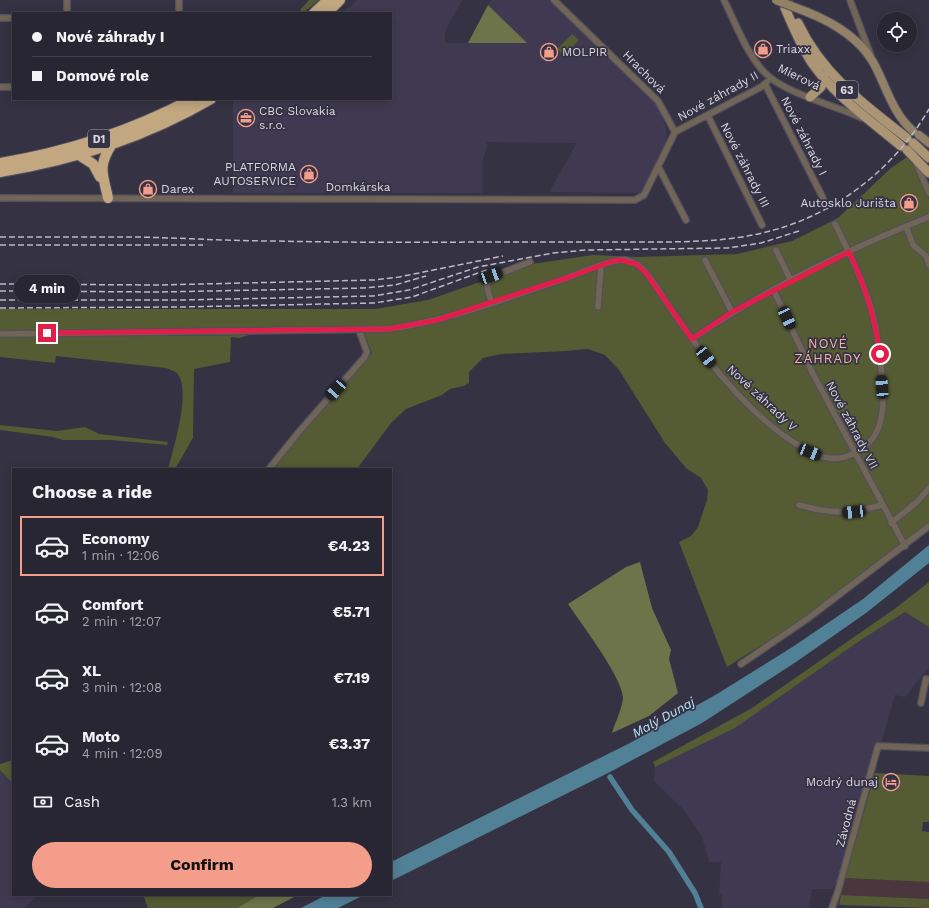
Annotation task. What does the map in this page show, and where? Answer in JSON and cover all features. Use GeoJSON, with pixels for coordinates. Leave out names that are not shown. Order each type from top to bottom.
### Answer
{"type":"FeatureCollection","features":[{"type":"Feature","properties":{"kind":"highway"},"geometry":{"type":"LineString","coordinates":[[315,12],[328,0]]}},
{"type":"Feature","properties":{"kind":"highway"},"geometry":{"type":"LineString","coordinates":[[328,12],[340,0]]}},
{"type":"Feature","properties":{"kind":"highway","name":"D1"},"geometry":{"type":"LineString","coordinates":[[0,163],[50,154],[108,136],[146,122],[190,100]]}},
{"type":"Feature","properties":{"kind":"highway","name":"D1"},"geometry":{"type":"LineString","coordinates":[[0,172],[79,155],[112,144],[156,127],[209,100]]}},
{"type":"Feature","properties":{"kind":"highway"},"geometry":{"type":"LineString","coordinates":[[106,198],[101,165],[103,158],[112,144]]}},
{"type":"Feature","properties":{"kind":"highway"},"geometry":{"type":"LineString","coordinates":[[79,155],[96,167],[106,198]]}},
{"type":"Feature","properties":{"kind":"main road","name":"63"},"geometry":{"type":"LineString","coordinates":[[929,158],[847,90],[827,70],[789,10],[803,48],[824,77],[839,94],[873,123],[910,143],[929,173]]}},
{"type":"Feature","properties":{"kind":"main road"},"geometry":{"type":"LineString","coordinates":[[810,97],[821,87],[824,77]]}},
{"type":"Feature","properties":{"kind":"street"},"geometry":{"type":"LineString","coordinates":[[66,0],[67,12]]}},
{"type":"Feature","properties":{"kind":"street"},"geometry":{"type":"LineString","coordinates":[[179,0],[179,12]]}},
{"type":"Feature","properties":{"kind":"street","name":"Hrachová"},"geometry":{"type":"LineString","coordinates":[[554,0],[658,101],[675,132]]}},
{"type":"Feature","properties":{"kind":"street"},"geometry":{"type":"LineString","coordinates":[[776,0],[807,12],[844,32],[873,61]]}},
{"type":"Feature","properties":{"kind":"street"},"geometry":{"type":"LineString","coordinates":[[850,0],[873,61],[896,112],[905,124],[910,143],[929,193]]}},
{"type":"Feature","properties":{"kind":"street","name":"Mierová"},"geometry":{"type":"LineString","coordinates":[[725,1],[753,57],[770,77],[785,86],[848,111],[873,123]]}},
{"type":"Feature","properties":{"kind":"street"},"geometry":{"type":"LineString","coordinates":[[0,18],[12,18]]}},
{"type":"Feature","properties":{"kind":"street","name":"Nové záhrady II"},"geometry":{"type":"LineString","coordinates":[[675,132],[708,116],[765,84],[770,77]]}},
{"type":"Feature","properties":{"kind":"street","name":"Nové záhrady I"},"geometry":{"type":"LineString","coordinates":[[765,84],[824,198]]}},
{"type":"Feature","properties":{"kind":"street"},"geometry":{"type":"LineString","coordinates":[[0,87],[12,87]]}},
{"type":"Feature","properties":{"kind":"street","name":"Nové záhrady III"},"geometry":{"type":"LineString","coordinates":[[708,116],[762,225]]}},
{"type":"Feature","properties":{"kind":"street","name":"Domkárska"},"geometry":{"type":"LineString","coordinates":[[0,198],[635,200],[644,195],[675,132]]}},
{"type":"Feature","properties":{"kind":"street"},"geometry":{"type":"LineString","coordinates":[[910,143],[929,144]]}},
{"type":"Feature","properties":{"kind":"street"},"geometry":{"type":"LineString","coordinates":[[658,166],[686,220]]}},
{"type":"Feature","properties":{"kind":"street"},"geometry":{"type":"LineString","coordinates":[[692,339],[732,312],[791,281],[849,252],[929,217]]}},
{"type":"Feature","properties":{"kind":"street"},"geometry":{"type":"LineString","coordinates":[[836,224],[867,292],[877,331],[883,407],[881,422],[872,439],[855,452]]}},
{"type":"Feature","properties":{"kind":"street"},"geometry":{"type":"LineString","coordinates":[[906,226],[913,246],[926,256],[929,265]]}},
{"type":"Feature","properties":{"kind":"street"},"geometry":{"type":"LineString","coordinates":[[776,250],[791,281]]}},
{"type":"Feature","properties":{"kind":"street","name":"Nové záhrady V"},"geometry":{"type":"LineString","coordinates":[[0,334],[388,329],[418,325],[492,303],[613,261],[621,260],[639,266],[646,273],[692,339],[731,386],[765,418],[802,448],[831,458],[846,457],[855,452]]}},
{"type":"Feature","properties":{"kind":"street"},"geometry":{"type":"LineString","coordinates":[[706,260],[732,312]]}},
{"type":"Feature","properties":{"kind":"street"},"geometry":{"type":"LineString","coordinates":[[492,303],[486,286],[487,281],[491,276],[530,262]]}},
{"type":"Feature","properties":{"kind":"street"},"geometry":{"type":"LineString","coordinates":[[598,307],[601,266]]}},
{"type":"Feature","properties":{"kind":"street","name":"Nové záhrady VII"},"geometry":{"type":"LineString","coordinates":[[774,291],[813,374],[891,523],[905,546]]}},
{"type":"Feature","properties":{"kind":"street"},"geometry":{"type":"LineString","coordinates":[[270,468],[298,433],[364,358],[367,352],[359,330]]}},
{"type":"Feature","properties":{"kind":"street"},"geometry":{"type":"LineString","coordinates":[[891,523],[918,502],[929,488]]}},
{"type":"Feature","properties":{"kind":"street"},"geometry":{"type":"LineString","coordinates":[[799,504],[816,510],[843,513],[882,505]]}},
{"type":"Feature","properties":{"kind":"street"},"geometry":{"type":"LineString","coordinates":[[741,664],[807,619],[905,546],[929,526]]}},
{"type":"Feature","properties":{"kind":"street"},"geometry":{"type":"LineString","coordinates":[[921,703],[927,680]]}},
{"type":"Feature","properties":{"kind":"street","name":"Závodná"},"geometry":{"type":"LineString","coordinates":[[832,908],[838,892],[878,746],[929,748]]}},
{"type":"Feature","properties":{"kind":"shaded area"},"geometry":{"type":"Polygon","coordinates":[[[357,0],[462,0],[445,32],[445,43],[526,43],[488,5],[491,0],[549,0],[652,99],[660,110],[666,129],[667,139],[641,193],[549,192],[577,143],[487,142],[482,163],[482,193],[233,193],[233,100],[392,100],[392,12],[344,12],[357,0]]]}},
{"type":"Feature","properties":{"kind":"shaded area"},"geometry":{"type":"Polygon","coordinates":[[[905,612],[929,627],[929,667],[905,697],[895,695],[881,744],[874,750],[837,883],[832,889],[812,889],[809,908],[722,908],[722,895],[719,894],[721,862],[709,862],[702,837],[685,811],[654,781],[655,767],[735,728],[861,640],[905,612]]]}},
{"type":"Feature","properties":{"kind":"shaded area"},"geometry":{"type":"Polygon","coordinates":[[[0,770],[12,783],[12,896],[37,896],[24,908],[0,908],[0,770]]]}},
{"type":"Feature","properties":{"kind":"shaded area"},"geometry":{"type":"Polygon","coordinates":[[[845,878],[929,882],[929,899],[841,895],[845,878]]]}},
{"type":"Feature","properties":{"kind":"green space"},"geometry":{"type":"Polygon","coordinates":[[[309,0],[319,0],[304,12],[300,10],[309,0]]]}},
{"type":"Feature","properties":{"kind":"green space"},"geometry":{"type":"Polygon","coordinates":[[[488,5],[527,43],[468,43],[488,5]]]}},
{"type":"Feature","properties":{"kind":"green space"},"geometry":{"type":"Polygon","coordinates":[[[572,34],[579,40],[564,56],[557,49],[572,34]]]}},
{"type":"Feature","properties":{"kind":"green space"},"geometry":{"type":"Polygon","coordinates":[[[907,157],[917,169],[929,199],[929,523],[814,612],[727,667],[679,542],[691,536],[698,527],[707,500],[708,490],[701,478],[686,468],[665,443],[619,370],[605,355],[588,349],[501,354],[483,358],[469,372],[469,383],[464,386],[450,389],[442,395],[406,409],[391,423],[358,468],[273,468],[328,400],[372,353],[362,328],[0,331],[0,309],[375,309],[428,300],[532,264],[593,255],[638,257],[737,254],[792,241],[838,218],[891,168],[907,157]]]}},
{"type":"Feature","properties":{"kind":"green space"},"geometry":{"type":"Polygon","coordinates":[[[249,335],[239,338],[231,337],[230,362],[194,369],[193,438],[176,468],[168,468],[182,406],[183,392],[181,381],[177,373],[166,368],[56,356],[55,363],[0,357],[0,337],[249,335]]]}},
{"type":"Feature","properties":{"kind":"green space"},"geometry":{"type":"Polygon","coordinates":[[[0,425],[57,431],[85,427],[99,434],[168,442],[167,445],[111,440],[63,440],[53,437],[0,430],[0,425]]]}},
{"type":"Feature","properties":{"kind":"green space"},"geometry":{"type":"Polygon","coordinates":[[[640,562],[652,608],[671,650],[669,659],[678,693],[649,716],[612,733],[623,698],[621,689],[609,664],[568,604],[626,567],[640,562]]]}},
{"type":"Feature","properties":{"kind":"green space"},"geometry":{"type":"Polygon","coordinates":[[[929,582],[929,627],[905,612],[861,640],[735,728],[655,767],[653,762],[752,708],[893,610],[929,582]]]}},
{"type":"Feature","properties":{"kind":"green space"},"geometry":{"type":"Polygon","coordinates":[[[12,760],[12,783],[0,770],[0,764],[12,760]]]}},
{"type":"Feature","properties":{"kind":"green space"},"geometry":{"type":"Polygon","coordinates":[[[875,773],[929,776],[929,822],[923,822],[922,831],[929,832],[929,882],[845,878],[875,773]]]}},
{"type":"Feature","properties":{"kind":"green space"},"geometry":{"type":"Polygon","coordinates":[[[841,895],[929,899],[929,908],[839,905],[841,895]]]}},
{"type":"Feature","properties":{"kind":"green space"},"geometry":{"type":"Polygon","coordinates":[[[143,896],[257,896],[237,908],[148,908],[143,896]]]}},
{"type":"Feature","properties":{"kind":"green space"},"geometry":{"type":"Polygon","coordinates":[[[257,896],[296,896],[273,908],[237,908],[257,896]]]}},
{"type":"Feature","properties":{"kind":"water"},"geometry":{"type":"Polygon","coordinates":[[[929,545],[929,563],[866,613],[796,662],[702,723],[610,772],[392,881],[392,862],[630,743],[717,694],[794,646],[863,599],[929,545]]]}},
{"type":"Feature","properties":{"kind":"water"},"geometry":{"type":"Polygon","coordinates":[[[324,896],[362,896],[338,908],[301,908],[324,896]]]}},
{"type":"Feature","properties":{"kind":"waterway"},"geometry":{"type":"LineString","coordinates":[[610,777],[632,810],[669,852],[695,893],[701,908]]}},
{"type":"Feature","properties":{"kind":"tunnel"},"geometry":{"type":"LineString","coordinates":[[788,0],[793,11]]}},
{"type":"Feature","properties":{"kind":"railway"},"geometry":{"type":"LineString","coordinates":[[0,237],[137,237],[240,241],[369,242],[661,242],[714,240],[749,236],[784,227],[806,218],[828,208],[848,195],[885,165],[916,129],[929,109]]}},
{"type":"Feature","properties":{"kind":"railway"},"geometry":{"type":"LineString","coordinates":[[0,300],[180,300],[373,296],[409,290],[478,267],[553,253],[586,250],[728,248],[761,243],[802,230]]}},
{"type":"Feature","properties":{"kind":"railway"},"geometry":{"type":"LineString","coordinates":[[0,245],[203,245]]}},
{"type":"Feature","properties":{"kind":"railway"},"geometry":{"type":"LineString","coordinates":[[0,284],[158,285],[374,280],[399,277],[503,256]]}},
{"type":"Feature","properties":{"kind":"railway"},"geometry":{"type":"LineString","coordinates":[[0,308],[181,307],[374,303],[412,297],[489,269]]}},
{"type":"Feature","properties":{"kind":"railway"},"geometry":{"type":"LineString","coordinates":[[0,291],[159,292],[364,288],[395,285],[426,276]]}},
{"type":"Feature","properties":{"kind":"place","name":"Triaxx"},"geometry":{"type":"Point","coordinates":[763,49]}},
{"type":"Feature","properties":{"kind":"place","name":"MOLPIR"},"geometry":{"type":"Point","coordinates":[549,52]}},
{"type":"Feature","properties":{"kind":"place","name":"CBC Slovakia s.r.o."},"geometry":{"type":"Point","coordinates":[246,118]}},
{"type":"Feature","properties":{"kind":"place","name":"PLATFORMA AUTOSERVICE"},"geometry":{"type":"Point","coordinates":[309,174]}},
{"type":"Feature","properties":{"kind":"place","name":"Darex"},"geometry":{"type":"Point","coordinates":[148,189]}},
{"type":"Feature","properties":{"kind":"place","name":"Autosklo Jurišta"},"geometry":{"type":"Point","coordinates":[909,203]}},
{"type":"Feature","properties":{"kind":"place","name":"Modrý dunaj"},"geometry":{"type":"Point","coordinates":[891,782]}},
{"type":"Feature","properties":{"kind":"district","name":"NOVÉ ZÁHRADY"},"geometry":{"type":"Point","coordinates":[828,350]}},
{"type":"Feature","properties":{"kind":"route"},"geometry":{"type":"LineString","coordinates":[[47,333],[388,329],[418,325],[437,320],[492,303],[613,261],[621,260],[636,264],[643,269],[692,339],[732,312],[849,252],[867,292],[877,331],[880,354]]}},
{"type":"Feature","properties":{"kind":"water label","name":"Malý Dunaj"},"geometry":{"type":"Point","coordinates":[663,717]}}]}
